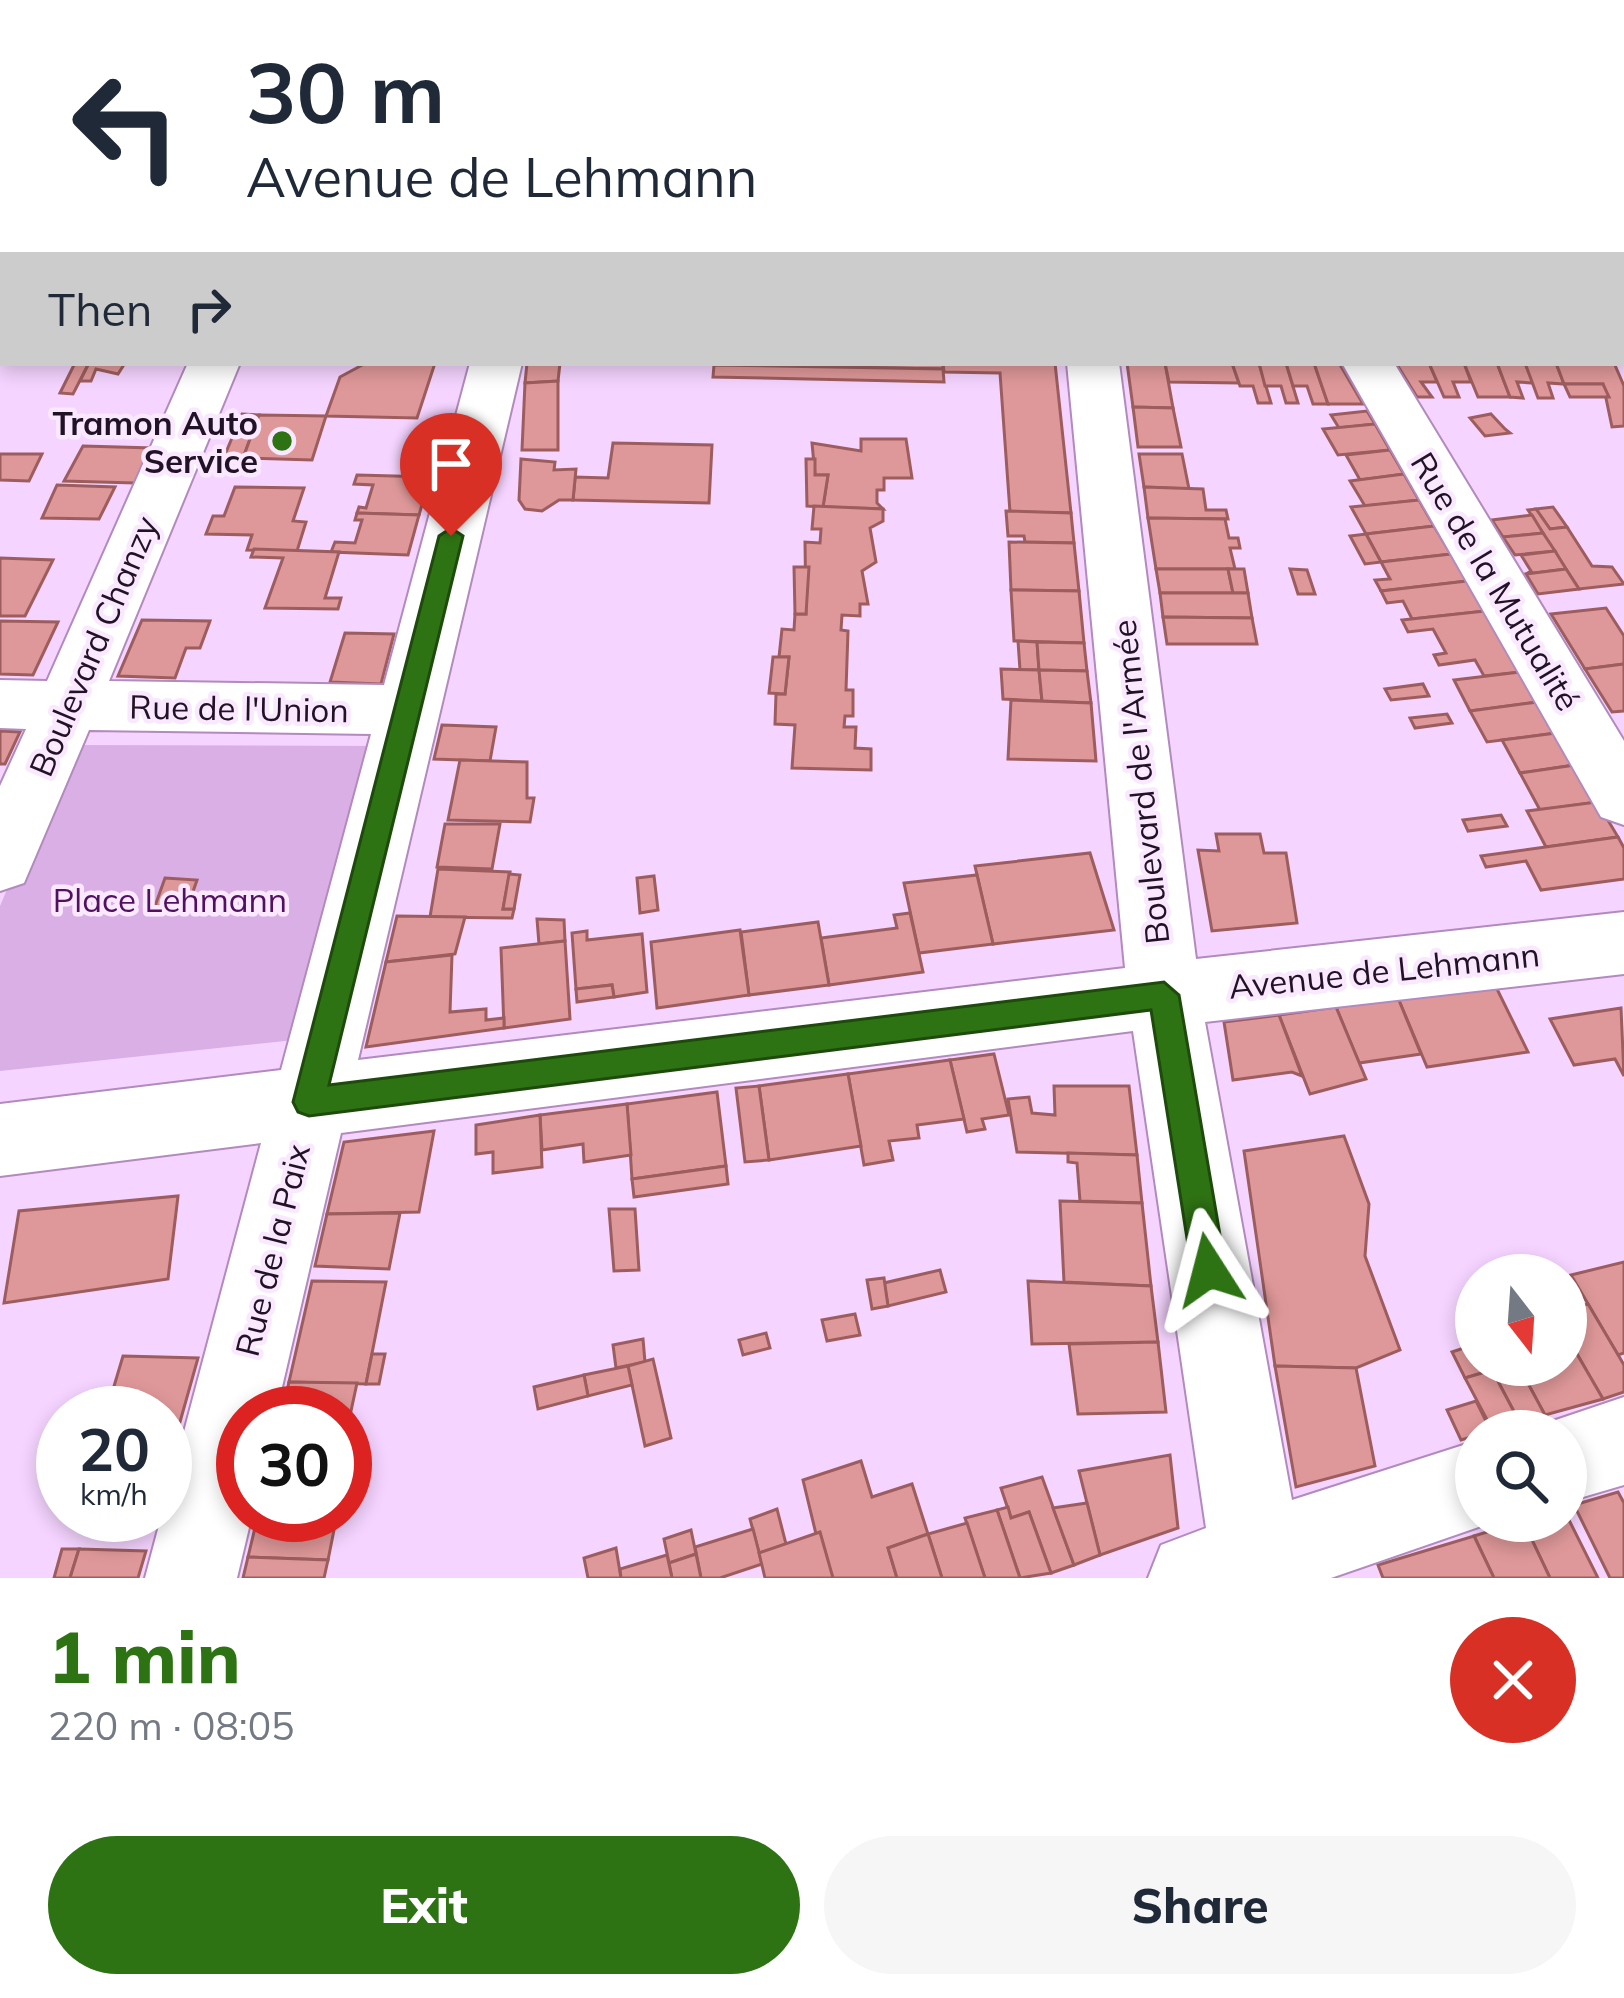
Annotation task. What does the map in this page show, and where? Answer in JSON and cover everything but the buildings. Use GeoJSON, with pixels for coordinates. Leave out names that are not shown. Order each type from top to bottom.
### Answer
{"type":"FeatureCollection","features":[{"type":"Feature","properties":{"kind":"street","name":"Boulevard Chanzy"},"geometry":{"type":"LineString","coordinates":[[0,863],[213,366]]}},
{"type":"Feature","properties":{"kind":"street","name":"Rue de la Paix"},"geometry":{"type":"LineString","coordinates":[[190,1578],[495,366]]}},
{"type":"Feature","properties":{"kind":"street","name":"Boulevard de l'Armée"},"geometry":{"type":"LineString","coordinates":[[1093,366],[1225,1566]]}},
{"type":"Feature","properties":{"kind":"street","name":"Rue de la Mutualité"},"geometry":{"type":"LineString","coordinates":[[1369,366],[1624,798]]}},
{"type":"Feature","properties":{"kind":"street","name":"Rue de l'Union"},"geometry":{"type":"LineString","coordinates":[[0,704],[406,710]]}},
{"type":"Feature","properties":{"kind":"street","name":"Avenue de Lehmann"},"geometry":{"type":"LineString","coordinates":[[0,1140],[1164,995],[1624,944]]}},
{"type":"Feature","properties":{"kind":"street"},"geometry":{"type":"LineString","coordinates":[[1587,1452],[1624,1441]]}},
{"type":"Feature","properties":{"kind":"street"},"geometry":{"type":"LineString","coordinates":[[1225,1566],[1455,1492]]}},
{"type":"Feature","properties":{"kind":"green space","name":"Place Lehmann"},"geometry":{"type":"Polygon","coordinates":[[[69,745],[381,746],[304,1039],[0,1071],[0,906],[69,745]]]}},
{"type":"Feature","properties":{"kind":"place","name":"Tramon Auto Service"},"geometry":{"type":"Point","coordinates":[282,441]}},
{"type":"Feature","properties":{"kind":"route"},"geometry":{"type":"LineString","coordinates":[[451,536],[309,1102],[1164,995],[1209,1270]]}}]}
